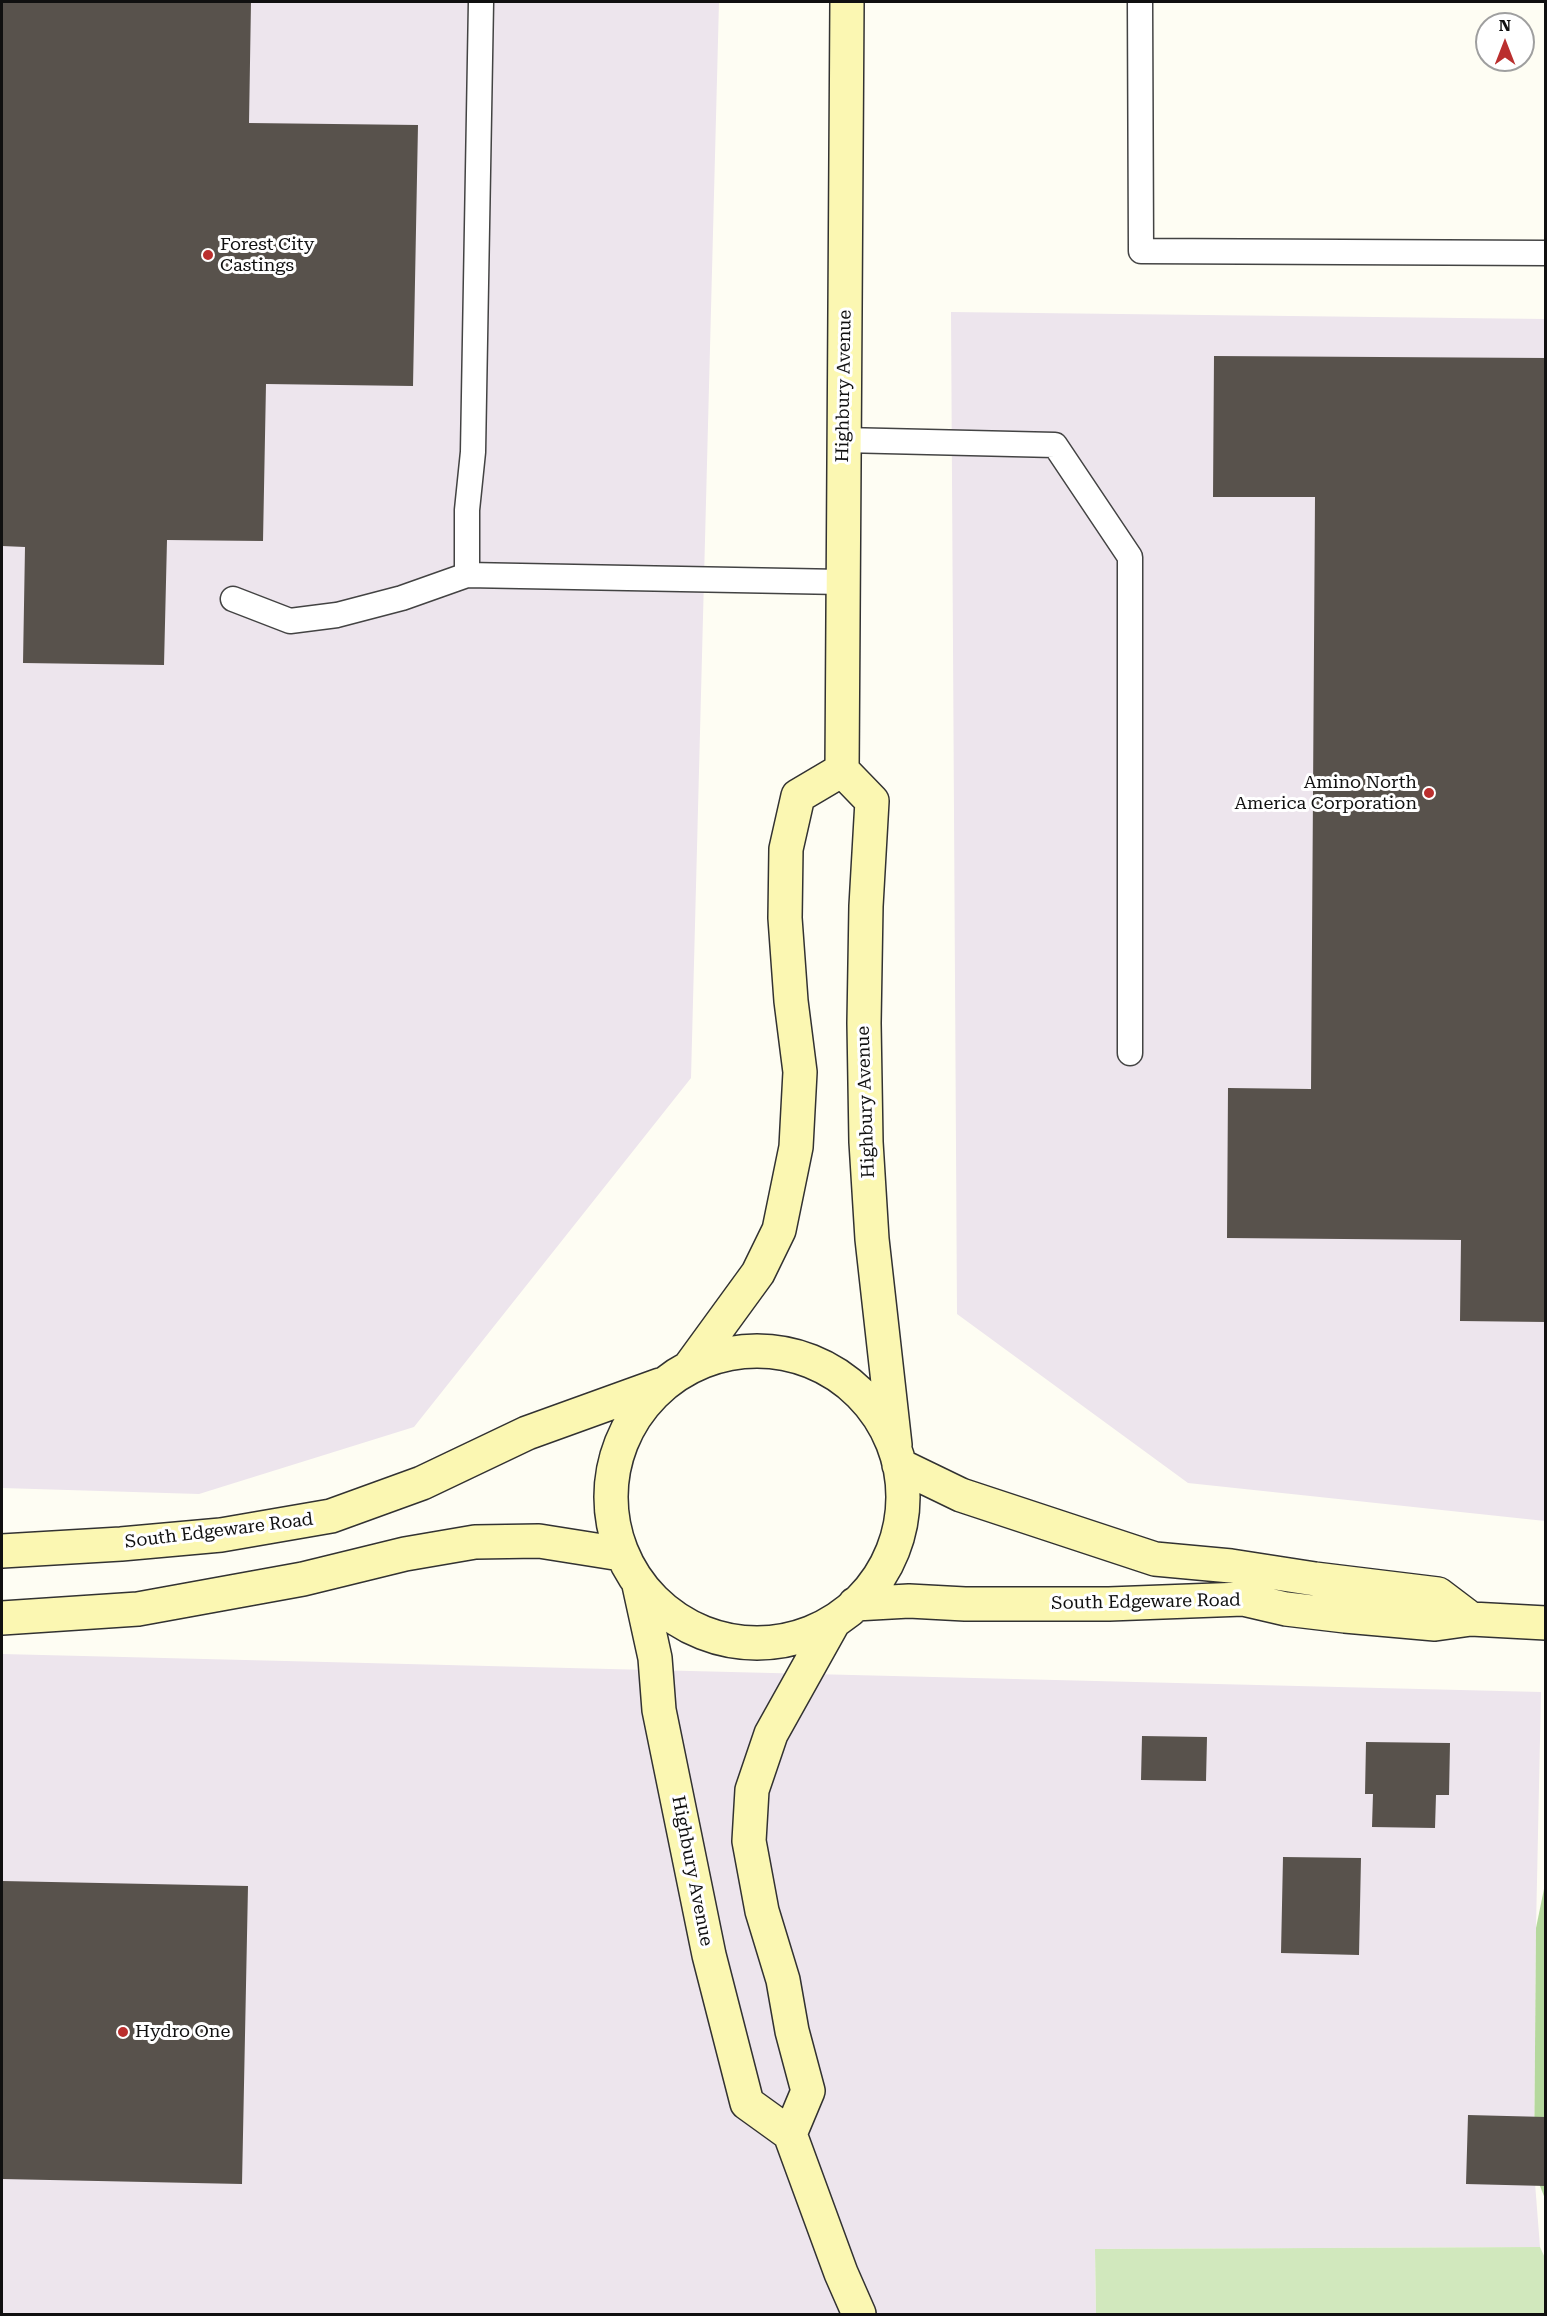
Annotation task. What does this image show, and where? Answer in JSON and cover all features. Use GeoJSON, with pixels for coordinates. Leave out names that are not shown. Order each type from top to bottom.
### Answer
{"type":"FeatureCollection","features":[{"type":"Feature","properties":{"kind":"main road","name":"Highbury Avenue"},"geometry":{"type":"LineString","coordinates":[[847,2],[842,770],[872,801],[866,906],[864,1011],[866,1142],[872,1239],[897,1455]]}},
{"type":"Feature","properties":{"kind":"main road"},"geometry":{"type":"LineString","coordinates":[[691,1365],[758,1272],[779,1230],[796,1147],[800,1072],[791,1002],[785,918],[786,849],[798,796],[842,770]]}},
{"type":"Feature","properties":{"kind":"main road"},"geometry":{"type":"LineString","coordinates":[[771,1350],[811,1360],[846,1380],[875,1409],[897,1455],[905,1495],[897,1545],[872,1589],[844,1613],[793,1639],[750,1644],[707,1635],[669,1615],[639,1585],[621,1554],[610,1509],[614,1462],[632,1419],[662,1384],[691,1365],[730,1352],[771,1350]]}},
{"type":"Feature","properties":{"kind":"main road","name":"South Edgeware Road"},"geometry":{"type":"LineString","coordinates":[[2,1551],[221,1535],[331,1516],[422,1484],[527,1433],[662,1384]]}},
{"type":"Feature","properties":{"kind":"main road","name":"South Edgeware Road"},"geometry":{"type":"LineString","coordinates":[[897,1455],[961,1495],[1155,1558],[1438,1594],[1471,1619]]}},
{"type":"Feature","properties":{"kind":"main road"},"geometry":{"type":"LineString","coordinates":[[2,1618],[138,1609],[303,1579],[405,1554],[475,1542],[539,1541],[621,1554]]}},
{"type":"Feature","properties":{"kind":"main road","name":"Highbury Avenue"},"geometry":{"type":"LineString","coordinates":[[639,1585],[655,1658],[659,1710],[709,1955],[747,2103],[790,2134]]}},
{"type":"Feature","properties":{"kind":"main road","name":"South Edgeware Road"},"geometry":{"type":"LineString","coordinates":[[844,1613],[909,1601],[965,1604],[1109,1604],[1243,1599],[1286,1609],[1345,1617],[1435,1624],[1471,1619],[1545,1623]]}},
{"type":"Feature","properties":{"kind":"main road"},"geometry":{"type":"LineString","coordinates":[[844,1613],[771,1734],[752,1790],[749,1841],[762,1911],[783,1980],[792,2031],[807,2091],[790,2134],[841,2273],[859,2314]]}},
{"type":"Feature","properties":{"kind":"lane"},"geometry":{"type":"LineString","coordinates":[[467,574],[467,510],[473,440],[481,2]]}},
{"type":"Feature","properties":{"kind":"lane"},"geometry":{"type":"LineString","coordinates":[[1140,2],[1141,251],[1545,253]]}},
{"type":"Feature","properties":{"kind":"lane"},"geometry":{"type":"LineString","coordinates":[[843,440],[1054,445],[1130,557],[1130,1053]]}},
{"type":"Feature","properties":{"kind":"lane"},"geometry":{"type":"LineString","coordinates":[[233,599],[290,621],[337,615],[402,598],[467,574],[842,582]]}},
{"type":"Feature","properties":{"kind":"shaded area"},"geometry":{"type":"Polygon","coordinates":[[[2,2],[719,2],[691,1078],[414,1427],[199,1494],[2,1488],[2,2]]]}},
{"type":"Feature","properties":{"kind":"shaded area"},"geometry":{"type":"Polygon","coordinates":[[[951,312],[1545,319],[1545,1521],[1188,1483],[957,1314],[951,312]]]}},
{"type":"Feature","properties":{"kind":"shaded area"},"geometry":{"type":"Polygon","coordinates":[[[2,1654],[1541,1692],[1534,2170],[1540,2247],[1095,2249],[1096,2314],[2,2314],[2,1654]]]}},
{"type":"Feature","properties":{"kind":"green space"},"geometry":{"type":"Polygon","coordinates":[[[1545,1884],[1545,2199],[1534,2170],[1536,1928],[1545,1884]]]}},
{"type":"Feature","properties":{"kind":"green space"},"geometry":{"type":"Polygon","coordinates":[[[1540,2247],[1545,2258],[1545,2314],[1096,2314],[1095,2249],[1540,2247]]]}},
{"type":"Feature","properties":{"kind":"building","name":"Forest City Castings"},"geometry":{"type":"Polygon","coordinates":[[[2,2],[251,2],[249,123],[418,125],[413,386],[266,384],[263,541],[167,540],[164,665],[23,663],[25,547],[2,546],[2,2]]]}},
{"type":"Feature","properties":{"kind":"building","name":"Amino North America Corporation"},"geometry":{"type":"Polygon","coordinates":[[[1214,356],[1546,358],[1546,1322],[1460,1321],[1461,1240],[1227,1238],[1228,1088],[1311,1089],[1315,497],[1213,497],[1214,356]]]}},
{"type":"Feature","properties":{"kind":"building"},"geometry":{"type":"Polygon","coordinates":[[[1142,1736],[1207,1737],[1206,1781],[1141,1780],[1142,1736]]]}},
{"type":"Feature","properties":{"kind":"building"},"geometry":{"type":"Polygon","coordinates":[[[1366,1742],[1450,1743],[1449,1795],[1436,1795],[1435,1828],[1372,1827],[1373,1794],[1365,1794],[1366,1742]]]}},
{"type":"Feature","properties":{"kind":"building"},"geometry":{"type":"Polygon","coordinates":[[[1283,1857],[1361,1858],[1359,1955],[1281,1953],[1283,1857]]]}},
{"type":"Feature","properties":{"kind":"building","name":"Hydro One"},"geometry":{"type":"Polygon","coordinates":[[[2,1881],[248,1886],[242,2184],[2,2179],[2,1881]]]}},
{"type":"Feature","properties":{"kind":"building"},"geometry":{"type":"Polygon","coordinates":[[[1468,2115],[1546,2117],[1545,2186],[1466,2184],[1468,2115]]]}},
{"type":"Feature","properties":{"kind":"place","name":"Forest City Castings"},"geometry":{"type":"Point","coordinates":[208,255]}},
{"type":"Feature","properties":{"kind":"place","name":"Amino North America Corporation"},"geometry":{"type":"Point","coordinates":[1429,793]}},
{"type":"Feature","properties":{"kind":"place","name":"Hydro One"},"geometry":{"type":"Point","coordinates":[123,2032]}}]}
